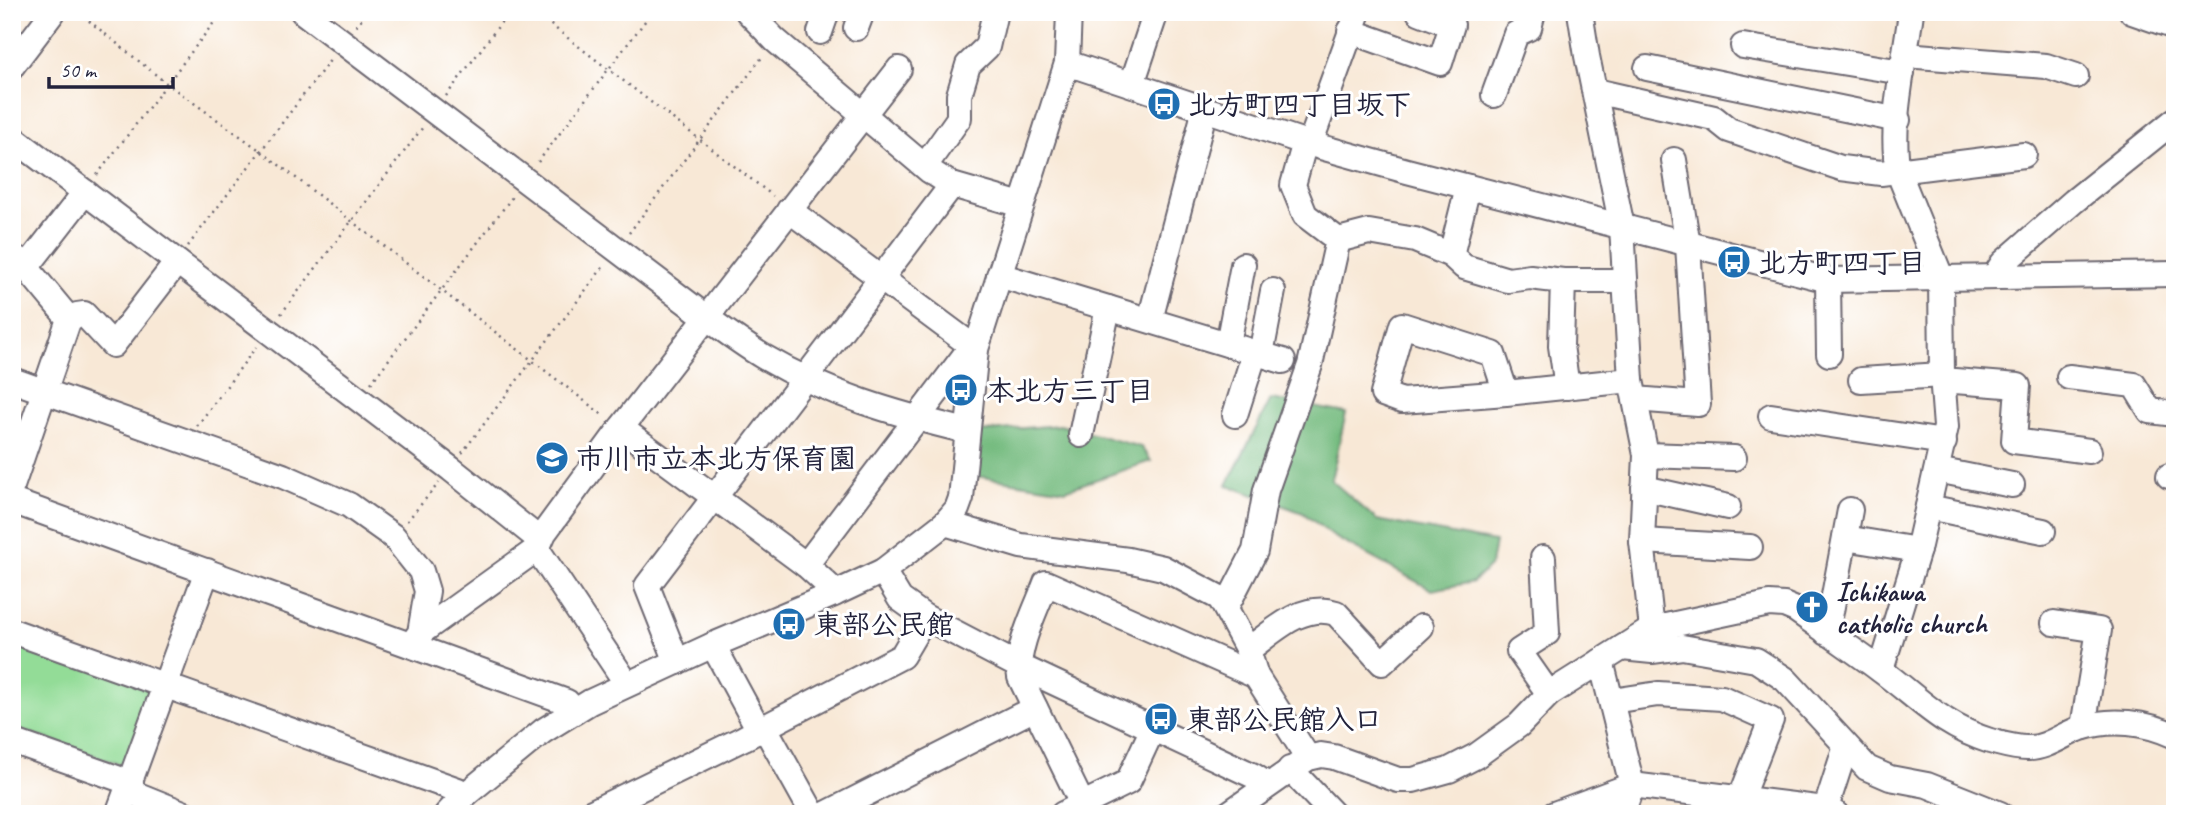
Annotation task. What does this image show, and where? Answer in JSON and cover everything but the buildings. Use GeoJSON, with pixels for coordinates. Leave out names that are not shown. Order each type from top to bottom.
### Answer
{"type":"FeatureCollection","features":[{"type":"Feature","properties":{"kind":"street"},"geometry":{"type":"LineString","coordinates":[[12,66],[53,12]]}},
{"type":"Feature","properties":{"kind":"street"},"geometry":{"type":"LineString","coordinates":[[303,12],[706,317],[763,357],[857,401],[967,431]]}},
{"type":"Feature","properties":{"kind":"street"},"geometry":{"type":"LineString","coordinates":[[748,12],[775,40],[925,166],[952,185],[1021,205]]}},
{"type":"Feature","properties":{"kind":"street"},"geometry":{"type":"LineString","coordinates":[[925,166],[958,118],[960,94],[968,65],[987,47],[995,12]]}},
{"type":"Feature","properties":{"kind":"street"},"geometry":{"type":"LineString","coordinates":[[447,814],[465,795],[543,731],[574,712],[713,645],[883,571],[945,523],[957,509],[961,498],[974,347],[1067,63],[1069,12]]}},
{"type":"Feature","properties":{"kind":"street"},"geometry":{"type":"LineString","coordinates":[[1338,240],[1305,215],[1293,185],[1307,143],[1354,22],[1440,63],[1452,25],[1419,12]]}},
{"type":"Feature","properties":{"kind":"street"},"geometry":{"type":"LineString","coordinates":[[1494,95],[1516,34],[1529,28],[1533,12]]}},
{"type":"Feature","properties":{"kind":"street"},"geometry":{"type":"LineString","coordinates":[[1580,12],[1622,227],[1633,390],[1646,455],[1642,541],[1653,629]]}},
{"type":"Feature","properties":{"kind":"street"},"geometry":{"type":"LineString","coordinates":[[1881,670],[1918,550],[1946,427],[1942,378],[1941,278],[1898,171],[1895,152],[1911,12]]}},
{"type":"Feature","properties":{"kind":"street"},"geometry":{"type":"LineString","coordinates":[[2132,12],[2175,27]]}},
{"type":"Feature","properties":{"kind":"street"},"geometry":{"type":"LineString","coordinates":[[1132,84],[1154,15]]}},
{"type":"Feature","properties":{"kind":"street"},"geometry":{"type":"LineString","coordinates":[[1743,46],[1904,64],[2046,66],[2076,76]]}},
{"type":"Feature","properties":{"kind":"street"},"geometry":{"type":"LineString","coordinates":[[1067,63],[1307,143],[1828,280],[2175,274]]}},
{"type":"Feature","properties":{"kind":"street"},"geometry":{"type":"LineString","coordinates":[[1647,68],[1898,120]]}},
{"type":"Feature","properties":{"kind":"street"},"geometry":{"type":"LineString","coordinates":[[416,639],[538,544],[621,428],[899,69]]}},
{"type":"Feature","properties":{"kind":"street"},"geometry":{"type":"LineString","coordinates":[[1595,91],[1714,118],[1729,130],[1841,168],[1881,173],[2024,155]]}},
{"type":"Feature","properties":{"kind":"street"},"geometry":{"type":"LineString","coordinates":[[1150,320],[1205,108]]}},
{"type":"Feature","properties":{"kind":"street"},"geometry":{"type":"LineString","coordinates":[[1994,278],[2003,263],[2074,201],[2174,123]]}},
{"type":"Feature","properties":{"kind":"street"},"geometry":{"type":"LineString","coordinates":[[12,137],[451,469],[538,544],[628,684]]}},
{"type":"Feature","properties":{"kind":"street"},"geometry":{"type":"LineString","coordinates":[[1506,393],[1493,354],[1402,325],[1383,394],[1402,401],[1506,393],[1567,387],[1633,390],[1698,404],[1688,244],[1674,160]]}},
{"type":"Feature","properties":{"kind":"street"},"geometry":{"type":"LineString","coordinates":[[677,662],[647,586],[952,185]]}},
{"type":"Feature","properties":{"kind":"street"},"geometry":{"type":"LineString","coordinates":[[1451,255],[1468,187]]}},
{"type":"Feature","properties":{"kind":"street"},"geometry":{"type":"LineString","coordinates":[[69,319],[19,263],[85,192]]}},
{"type":"Feature","properties":{"kind":"street"},"geometry":{"type":"LineString","coordinates":[[789,210],[974,347]]}},
{"type":"Feature","properties":{"kind":"street"},"geometry":{"type":"LineString","coordinates":[[1338,240],[1369,232],[1415,240],[1451,255],[1464,267],[1508,280],[1530,277],[1563,281],[1625,281]]}},
{"type":"Feature","properties":{"kind":"street"},"geometry":{"type":"LineString","coordinates":[[1226,607],[1255,551],[1266,490],[1310,365],[1338,240]]}},
{"type":"Feature","properties":{"kind":"street"},"geometry":{"type":"LineString","coordinates":[[12,486],[69,319],[77,314],[84,314],[113,345],[177,262]]}},
{"type":"Feature","properties":{"kind":"street"},"geometry":{"type":"LineString","coordinates":[[1228,344],[1243,265]]}},
{"type":"Feature","properties":{"kind":"street"},"geometry":{"type":"LineString","coordinates":[[999,275],[1266,356]]}},
{"type":"Feature","properties":{"kind":"street"},"geometry":{"type":"LineString","coordinates":[[1828,280],[1829,354]]}},
{"type":"Feature","properties":{"kind":"street"},"geometry":{"type":"LineString","coordinates":[[1563,281],[1561,346],[1567,387]]}},
{"type":"Feature","properties":{"kind":"street"},"geometry":{"type":"LineString","coordinates":[[1235,415],[1266,356],[1273,292]]}},
{"type":"Feature","properties":{"kind":"street"},"geometry":{"type":"LineString","coordinates":[[1081,435],[1108,308]]}},
{"type":"Feature","properties":{"kind":"street"},"geometry":{"type":"LineString","coordinates":[[806,565],[974,347]]}},
{"type":"Feature","properties":{"kind":"street"},"geometry":{"type":"LineString","coordinates":[[2069,377],[2134,385],[2150,411],[2175,414]]}},
{"type":"Feature","properties":{"kind":"street"},"geometry":{"type":"LineString","coordinates":[[1861,380],[1942,378],[2018,386],[2014,441],[2089,451]]}},
{"type":"Feature","properties":{"kind":"street"},"geometry":{"type":"LineString","coordinates":[[12,380],[283,475],[349,505],[394,537],[421,570],[427,591],[416,639]]}},
{"type":"Feature","properties":{"kind":"street"},"geometry":{"type":"LineString","coordinates":[[1771,416],[1944,442]]}},
{"type":"Feature","properties":{"kind":"street"},"geometry":{"type":"LineString","coordinates":[[621,428],[806,565],[834,594]]}},
{"type":"Feature","properties":{"kind":"street"},"geometry":{"type":"LineString","coordinates":[[1646,455],[1734,458]]}},
{"type":"Feature","properties":{"kind":"street"},"geometry":{"type":"LineString","coordinates":[[1937,470],[2012,485]]}},
{"type":"Feature","properties":{"kind":"street"},"geometry":{"type":"LineString","coordinates":[[1644,488],[1728,507]]}},
{"type":"Feature","properties":{"kind":"street"},"geometry":{"type":"LineString","coordinates":[[12,501],[207,571],[416,639],[567,702],[574,712]]}},
{"type":"Feature","properties":{"kind":"street"},"geometry":{"type":"LineString","coordinates":[[1928,507],[2043,531]]}},
{"type":"Feature","properties":{"kind":"street"},"geometry":{"type":"LineString","coordinates":[[1827,633],[1850,510]]}},
{"type":"Feature","properties":{"kind":"street"},"geometry":{"type":"LineString","coordinates":[[945,523],[1021,546],[1128,560],[1163,568],[1220,597],[1248,650],[1256,676],[1299,764],[1333,814]]}},
{"type":"Feature","properties":{"kind":"street"},"geometry":{"type":"LineString","coordinates":[[1845,538],[1918,550]]}},
{"type":"Feature","properties":{"kind":"street"},"geometry":{"type":"LineString","coordinates":[[1642,541],[1750,547]]}},
{"type":"Feature","properties":{"kind":"street"},"geometry":{"type":"LineString","coordinates":[[1543,558],[1546,633],[1518,650],[1549,694]]}},
{"type":"Feature","properties":{"kind":"street"},"geometry":{"type":"LineString","coordinates":[[118,814],[207,571]]}},
{"type":"Feature","properties":{"kind":"street"},"geometry":{"type":"LineString","coordinates":[[883,571],[900,599],[925,617],[1268,785]]}},
{"type":"Feature","properties":{"kind":"street"},"geometry":{"type":"LineString","coordinates":[[1153,728],[1128,782],[1077,811],[1020,677],[1017,664],[1046,583],[1256,676]]}},
{"type":"Feature","properties":{"kind":"street"},"geometry":{"type":"LineString","coordinates":[[1228,814],[1299,764],[1321,755],[1334,757],[1398,780],[1413,780],[1449,770],[1476,756],[1519,725],[1549,694],[1653,629],[1769,604],[1784,605],[1796,610],[1881,670],[1942,720],[1966,733],[2006,746],[2029,749],[2083,727],[2118,721],[2165,731],[2175,736]]}},
{"type":"Feature","properties":{"kind":"street"},"geometry":{"type":"LineString","coordinates":[[1248,650],[1308,611],[1325,610],[1336,613],[1382,663],[1416,638]]}},
{"type":"Feature","properties":{"kind":"street"},"geometry":{"type":"LineString","coordinates":[[588,814],[902,656],[925,617]]}},
{"type":"Feature","properties":{"kind":"street"},"geometry":{"type":"LineString","coordinates":[[2054,623],[2099,630],[2083,727]]}},
{"type":"Feature","properties":{"kind":"street"},"geometry":{"type":"LineString","coordinates":[[12,631],[458,790],[465,795]]}},
{"type":"Feature","properties":{"kind":"street"},"geometry":{"type":"LineString","coordinates":[[713,645],[758,730],[759,743],[797,814]]}},
{"type":"Feature","properties":{"kind":"street"},"geometry":{"type":"LineString","coordinates":[[1622,648],[1652,651],[1682,647],[1756,660],[1785,679],[1867,768],[1890,778],[1927,785],[2000,814]]}},
{"type":"Feature","properties":{"kind":"street"},"geometry":{"type":"LineString","coordinates":[[1601,661],[1632,785],[1622,814]]}},
{"type":"Feature","properties":{"kind":"street"},"geometry":{"type":"LineString","coordinates":[[1612,701],[1658,694],[1722,698],[1771,720],[1741,797]]}},
{"type":"Feature","properties":{"kind":"street"},"geometry":{"type":"LineString","coordinates":[[826,814],[1035,709]]}},
{"type":"Feature","properties":{"kind":"street"},"geometry":{"type":"LineString","coordinates":[[758,730],[769,735],[813,814]]}},
{"type":"Feature","properties":{"kind":"street"},"geometry":{"type":"LineString","coordinates":[[12,741],[130,787],[185,814]]}},
{"type":"Feature","properties":{"kind":"street"},"geometry":{"type":"LineString","coordinates":[[1554,814],[1632,785],[1741,797],[1829,812],[1846,746]]}},
{"type":"Feature","properties":{"kind":"path"},"geometry":{"type":"LineString","coordinates":[[78,12],[166,83],[261,151],[621,428]]}},
{"type":"Feature","properties":{"kind":"path"},"geometry":{"type":"LineString","coordinates":[[85,192],[222,12]]}},
{"type":"Feature","properties":{"kind":"path"},"geometry":{"type":"LineString","coordinates":[[177,262],[367,12]]}},
{"type":"Feature","properties":{"kind":"path"},"geometry":{"type":"LineString","coordinates":[[186,440],[509,12]]}},
{"type":"Feature","properties":{"kind":"path"},"geometry":{"type":"LineString","coordinates":[[534,12],[789,210]]}},
{"type":"Feature","properties":{"kind":"path"},"geometry":{"type":"LineString","coordinates":[[359,400],[652,12]]}},
{"type":"Feature","properties":{"kind":"path"},"geometry":{"type":"LineString","coordinates":[[394,537],[451,469]]}},
{"type":"Feature","properties":{"kind":"green space"},"geometry":{"type":"Polygon","coordinates":[[[1271,399],[1346,413],[1331,480],[1377,520],[1495,542],[1491,565],[1473,582],[1432,590],[1334,537],[1303,513],[1227,485],[1271,399]]]}},
{"type":"Feature","properties":{"kind":"green space"},"geometry":{"type":"Polygon","coordinates":[[[1060,425],[1141,447],[1151,461],[1065,490],[975,476],[978,432],[1060,425]]]}},
{"type":"Feature","properties":{"kind":"green space"},"geometry":{"type":"Polygon","coordinates":[[[12,637],[153,688],[132,762],[121,765],[12,727],[12,637]]]}},
{"type":"Feature","properties":{"kind":"place","name":"北方町四丁目坂下"},"geometry":{"type":"Point","coordinates":[1164,104]}},
{"type":"Feature","properties":{"kind":"place","name":"北方町四丁目"},"geometry":{"type":"Point","coordinates":[1734,262]}},
{"type":"Feature","properties":{"kind":"place","name":"本北方三丁目"},"geometry":{"type":"Point","coordinates":[961,390]}},
{"type":"Feature","properties":{"kind":"place","name":"市川市立本北方保育園"},"geometry":{"type":"Point","coordinates":[552,458]}},
{"type":"Feature","properties":{"kind":"place","name":"Ichikawa catholic church"},"geometry":{"type":"Point","coordinates":[1812,607]}},
{"type":"Feature","properties":{"kind":"place","name":"東部公民館"},"geometry":{"type":"Point","coordinates":[789,624]}},
{"type":"Feature","properties":{"kind":"place","name":"東部公民館入口"},"geometry":{"type":"Point","coordinates":[1161,719]}}]}
